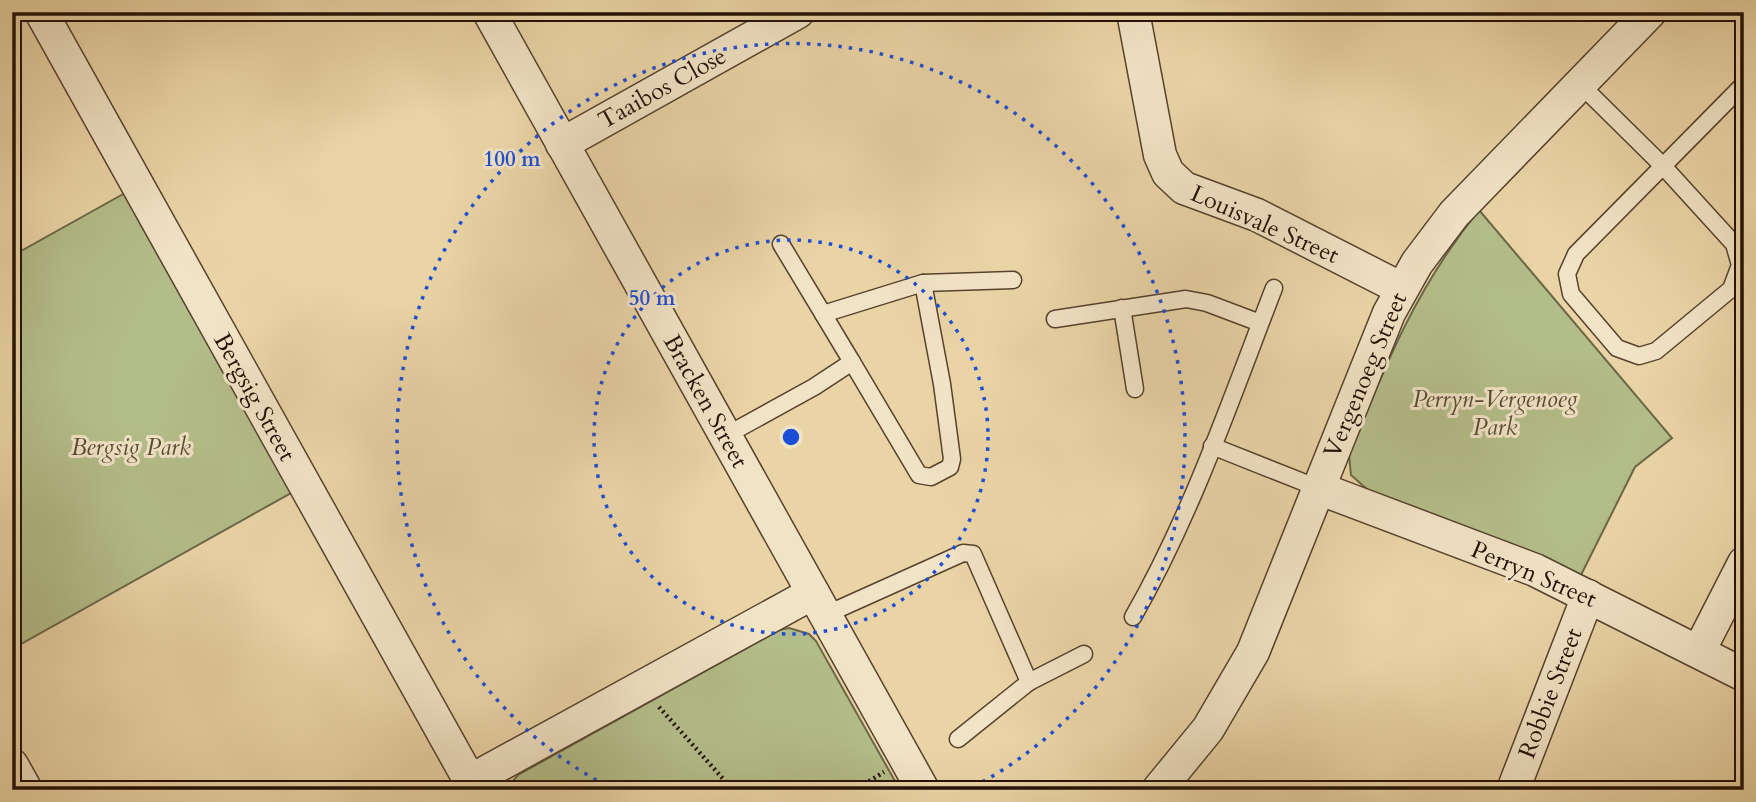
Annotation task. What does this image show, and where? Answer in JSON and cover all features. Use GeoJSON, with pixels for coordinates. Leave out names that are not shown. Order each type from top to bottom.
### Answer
{"type":"FeatureCollection","features":[{"type":"Feature","properties":{"kind":"street","name":"Bergsig Street"},"geometry":{"type":"LineString","coordinates":[[41,12],[472,786],[642,687],[819,604]]}},
{"type":"Feature","properties":{"kind":"street","name":"Bracken Street"},"geometry":{"type":"LineString","coordinates":[[489,12],[923,790]]}},
{"type":"Feature","properties":{"kind":"street","name":"Taaibos Close"},"geometry":{"type":"LineString","coordinates":[[562,144],[798,12]]}},
{"type":"Feature","properties":{"kind":"street","name":"Vergenoeg Street"},"geometry":{"type":"LineString","coordinates":[[1158,790],[1208,729],[1233,690],[1270,613],[1318,488],[1402,289],[1454,214],[1650,12]]}},
{"type":"Feature","properties":{"kind":"street","name":"Louisvale Street"},"geometry":{"type":"LineString","coordinates":[[1142,14],[1160,155],[1174,181],[1184,188],[1257,215],[1402,289]]}},
{"type":"Feature","properties":{"kind":"street","name":"Perryn Street"},"geometry":{"type":"LineString","coordinates":[[1318,488],[1535,570],[1744,675]]}},
{"type":"Feature","properties":{"kind":"street"},"geometry":{"type":"LineString","coordinates":[[1699,651],[1744,564]]}},
{"type":"Feature","properties":{"kind":"street","name":"Robbie Street"},"geometry":{"type":"LineString","coordinates":[[1513,790],[1588,596]]}},
{"type":"Feature","properties":{"kind":"street"},"geometry":{"type":"LineString","coordinates":[[12,765],[26,790]]}},
{"type":"Feature","properties":{"kind":"lane"},"geometry":{"type":"LineString","coordinates":[[1580,84],[1663,166],[1734,244],[1739,254],[1739,274],[1731,289],[1656,351],[1631,355],[1617,348],[1576,300],[1567,284],[1567,274],[1576,254],[1663,166],[1744,84]]}},
{"type":"Feature","properties":{"kind":"lane"},"geometry":{"type":"LineString","coordinates":[[781,244],[919,475],[931,477],[946,471],[952,459],[942,384],[923,283]]}},
{"type":"Feature","properties":{"kind":"lane"},"geometry":{"type":"LineString","coordinates":[[823,314],[923,283],[1013,280]]}},
{"type":"Feature","properties":{"kind":"lane"},"geometry":{"type":"LineString","coordinates":[[1133,617],[1159,573],[1274,288]]}},
{"type":"Feature","properties":{"kind":"lane"},"geometry":{"type":"LineString","coordinates":[[1055,319],[1186,299],[1207,303],[1260,323]]}},
{"type":"Feature","properties":{"kind":"lane"},"geometry":{"type":"LineString","coordinates":[[1122,308],[1135,388]]}},
{"type":"Feature","properties":{"kind":"lane"},"geometry":{"type":"LineString","coordinates":[[725,436],[814,387],[852,362]]}},
{"type":"Feature","properties":{"kind":"lane"},"geometry":{"type":"LineString","coordinates":[[1212,446],[1318,488]]}},
{"type":"Feature","properties":{"kind":"lane"},"geometry":{"type":"LineString","coordinates":[[819,604],[969,552],[975,556],[1029,682]]}},
{"type":"Feature","properties":{"kind":"lane"},"geometry":{"type":"LineString","coordinates":[[958,739],[1029,682],[1084,654]]}},
{"type":"Feature","properties":{"kind":"path"},"geometry":{"type":"LineString","coordinates":[[642,687],[733,790]]}},
{"type":"Feature","properties":{"kind":"green space","name":"Bergsig Park"},"geometry":{"type":"Polygon","coordinates":[[[125,193],[291,493],[12,649],[12,256],[125,193]]]}},
{"type":"Feature","properties":{"kind":"green space","name":"Perryn-Vergenoeg Park"},"geometry":{"type":"Polygon","coordinates":[[[1479,210],[1672,438],[1635,467],[1580,577],[1369,491],[1351,475],[1349,455],[1404,327],[1437,268],[1479,210]]]}},
{"type":"Feature","properties":{"kind":"green space"},"geometry":{"type":"Polygon","coordinates":[[[789,628],[809,634],[816,641],[900,790],[505,790],[518,775],[779,630],[789,628]]]}}]}
